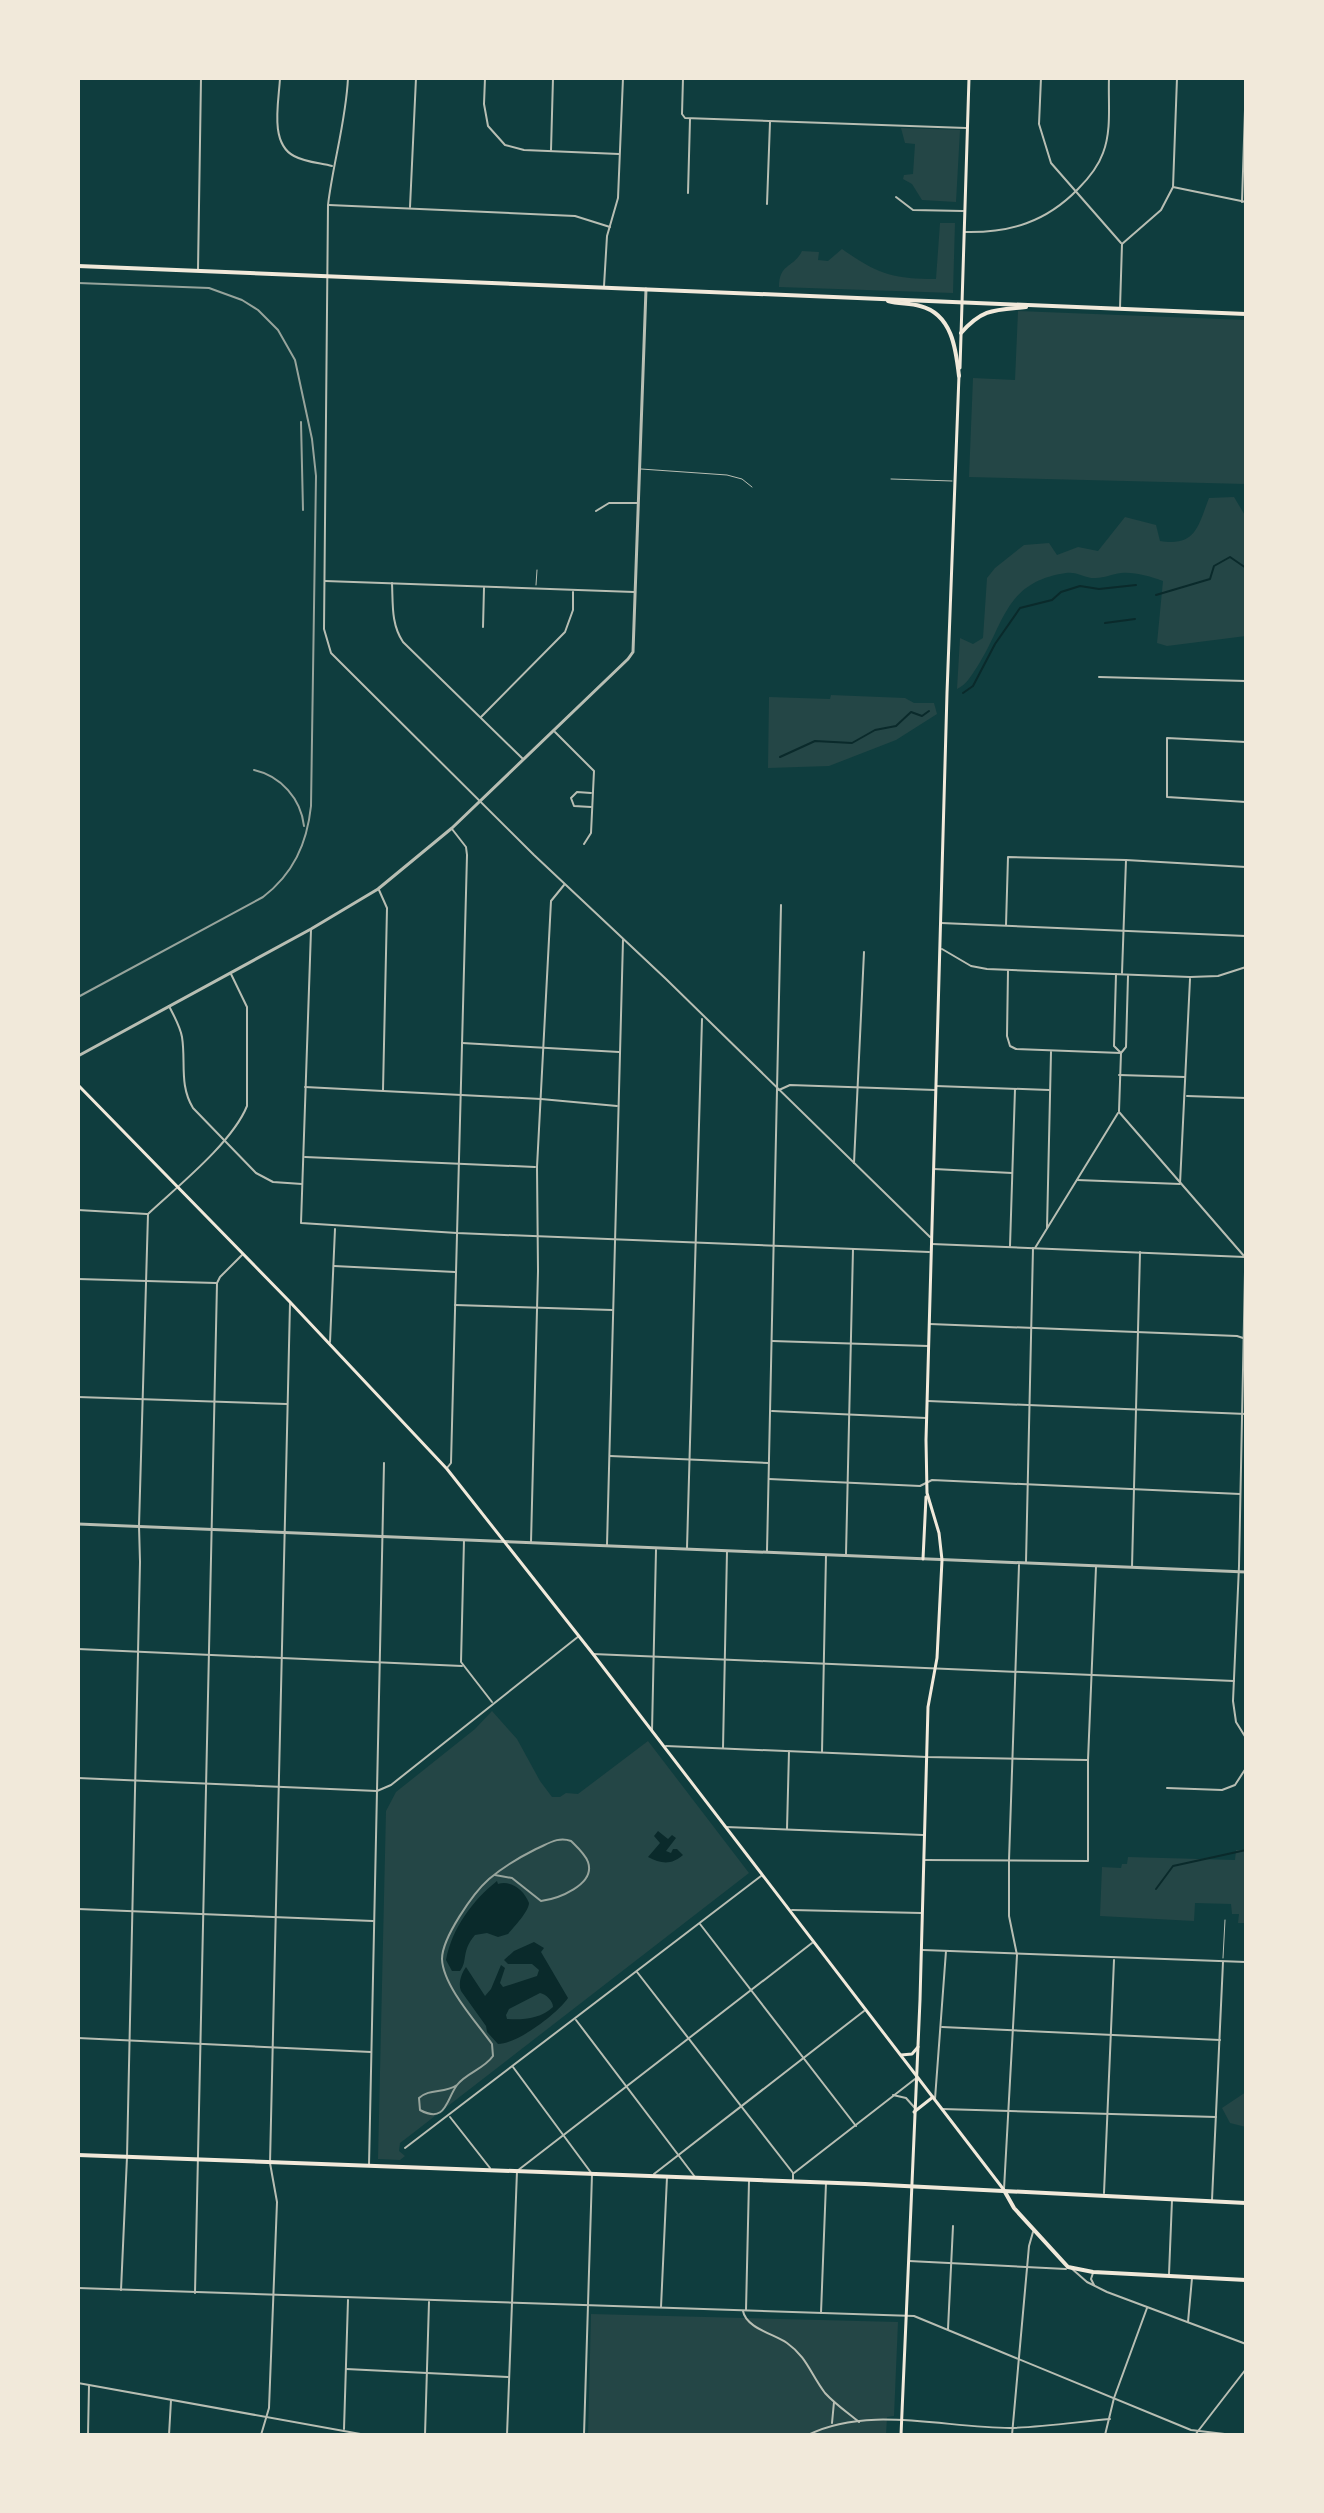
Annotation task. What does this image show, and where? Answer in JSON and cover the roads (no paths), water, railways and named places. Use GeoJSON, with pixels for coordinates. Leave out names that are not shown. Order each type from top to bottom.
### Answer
{"type":"FeatureCollection","features":[{"type":"Feature","properties":{"kind":"main road"},"geometry":{"type":"LineString","coordinates":[[901,2435],[918,2047],[928,1707],[935,1667],[942,1560],[939,1533],[927,1493],[927,1418],[969,78]]}},
{"type":"Feature","properties":{"kind":"main road"},"geometry":{"type":"LineString","coordinates":[[78,266],[1246,314]]}},
{"type":"Feature","properties":{"kind":"main road"},"geometry":{"type":"LineString","coordinates":[[878,299],[924,307],[936,314],[952,335],[959,376]]}},
{"type":"Feature","properties":{"kind":"main road"},"geometry":{"type":"LineString","coordinates":[[961,333],[971,321],[986,312],[1037,305]]}},
{"type":"Feature","properties":{"kind":"main road"},"geometry":{"type":"LineString","coordinates":[[78,1085],[290,1302],[447,1469],[934,2098],[1004,2190],[1014,2208],[1068,2267],[1093,2272],[1246,2280]]}},
{"type":"Feature","properties":{"kind":"main road"},"geometry":{"type":"LineString","coordinates":[[923,1559],[923,1510],[927,1493]]}},
{"type":"Feature","properties":{"kind":"main road"},"geometry":{"type":"LineString","coordinates":[[900,2055],[912,2054],[918,2047]]}},
{"type":"Feature","properties":{"kind":"main road"},"geometry":{"type":"LineString","coordinates":[[914,2110],[934,2098]]}},
{"type":"Feature","properties":{"kind":"main road"},"geometry":{"type":"LineString","coordinates":[[78,2155],[826,2182],[1246,2203]]}},
{"type":"Feature","properties":{"kind":"street"},"geometry":{"type":"LineString","coordinates":[[198,271],[201,78]]}},
{"type":"Feature","properties":{"kind":"street"},"geometry":{"type":"LineString","coordinates":[[280,78],[278,129],[287,151],[295,157],[333,167]]}},
{"type":"Feature","properties":{"kind":"street"},"geometry":{"type":"LineString","coordinates":[[348,78],[347,105],[328,205],[326,278],[324,629],[335,659],[932,1242],[1246,1257]]}},
{"type":"Feature","properties":{"kind":"street"},"geometry":{"type":"LineString","coordinates":[[410,208],[416,78]]}},
{"type":"Feature","properties":{"kind":"street"},"geometry":{"type":"LineString","coordinates":[[485,78],[484,104],[488,126],[505,145],[524,150],[620,154]]}},
{"type":"Feature","properties":{"kind":"street"},"geometry":{"type":"LineString","coordinates":[[551,151],[553,78]]}},
{"type":"Feature","properties":{"kind":"street"},"geometry":{"type":"LineString","coordinates":[[604,287],[607,236],[618,198],[623,78]]}},
{"type":"Feature","properties":{"kind":"street"},"geometry":{"type":"LineString","coordinates":[[683,78],[683,117],[967,128]]}},
{"type":"Feature","properties":{"kind":"street"},"geometry":{"type":"LineString","coordinates":[[1041,78],[1041,135],[1051,163],[1074,193],[1122,244],[1120,309]]}},
{"type":"Feature","properties":{"kind":"street"},"geometry":{"type":"LineString","coordinates":[[964,232],[994,233],[1018,228],[1052,212],[1074,193],[1094,171],[1104,151],[1108,136],[1109,78]]}},
{"type":"Feature","properties":{"kind":"street"},"geometry":{"type":"LineString","coordinates":[[1122,244],[1161,210],[1173,187],[1177,78]]}},
{"type":"Feature","properties":{"kind":"street"},"geometry":{"type":"LineString","coordinates":[[1173,187],[1244,202],[1246,79]]}},
{"type":"Feature","properties":{"kind":"street"},"geometry":{"type":"LineString","coordinates":[[688,193],[690,118]]}},
{"type":"Feature","properties":{"kind":"street"},"geometry":{"type":"LineString","coordinates":[[767,204],[770,121]]}},
{"type":"Feature","properties":{"kind":"street"},"geometry":{"type":"LineString","coordinates":[[896,197],[913,210],[964,211]]}},
{"type":"Feature","properties":{"kind":"street"},"geometry":{"type":"LineString","coordinates":[[328,205],[575,216],[610,227]]}},
{"type":"Feature","properties":{"kind":"street"},"geometry":{"type":"LineString","coordinates":[[78,1056],[378,889],[480,802],[633,652],[646,289]]}},
{"type":"Feature","properties":{"kind":"street"},"geometry":{"type":"LineString","coordinates":[[596,511],[609,503],[638,503]]}},
{"type":"Feature","properties":{"kind":"street"},"geometry":{"type":"LineString","coordinates":[[325,581],[635,592]]}},
{"type":"Feature","properties":{"kind":"street"},"geometry":{"type":"LineString","coordinates":[[392,583],[393,616],[399,635],[524,760]]}},
{"type":"Feature","properties":{"kind":"street"},"geometry":{"type":"LineString","coordinates":[[483,627],[484,586]]}},
{"type":"Feature","properties":{"kind":"street"},"geometry":{"type":"LineString","coordinates":[[480,717],[565,632],[573,610],[573,590]]}},
{"type":"Feature","properties":{"kind":"street"},"geometry":{"type":"LineString","coordinates":[[1099,677],[1246,681]]}},
{"type":"Feature","properties":{"kind":"street"},"geometry":{"type":"LineString","coordinates":[[554,731],[594,771],[591,833],[584,844]]}},
{"type":"Feature","properties":{"kind":"street"},"geometry":{"type":"LineString","coordinates":[[1246,742],[1167,738],[1167,797],[1246,802]]}},
{"type":"Feature","properties":{"kind":"street"},"geometry":{"type":"LineString","coordinates":[[592,807],[574,806],[571,798],[577,792],[593,793]]}},
{"type":"Feature","properties":{"kind":"street"},"geometry":{"type":"LineString","coordinates":[[447,1469],[451,1463],[467,855],[461,839],[452,828]]}},
{"type":"Feature","properties":{"kind":"street"},"geometry":{"type":"LineString","coordinates":[[1006,925],[1008,857],[1246,867]]}},
{"type":"Feature","properties":{"kind":"street"},"geometry":{"type":"LineString","coordinates":[[1122,974],[1126,860]]}},
{"type":"Feature","properties":{"kind":"street"},"geometry":{"type":"LineString","coordinates":[[531,1543],[537,1167],[543,1047],[551,901],[565,885]]}},
{"type":"Feature","properties":{"kind":"street"},"geometry":{"type":"LineString","coordinates":[[378,889],[387,908],[383,1091]]}},
{"type":"Feature","properties":{"kind":"street"},"geometry":{"type":"LineString","coordinates":[[767,1553],[781,905]]}},
{"type":"Feature","properties":{"kind":"street"},"geometry":{"type":"LineString","coordinates":[[941,923],[1246,936]]}},
{"type":"Feature","properties":{"kind":"street"},"geometry":{"type":"LineString","coordinates":[[311,929],[301,1223],[457,1233],[932,1252]]}},
{"type":"Feature","properties":{"kind":"street"},"geometry":{"type":"LineString","coordinates":[[607,1546],[623,940]]}},
{"type":"Feature","properties":{"kind":"street"},"geometry":{"type":"LineString","coordinates":[[940,948],[971,966],[1008,971],[1190,977],[1218,976],[1246,967]]}},
{"type":"Feature","properties":{"kind":"street"},"geometry":{"type":"LineString","coordinates":[[854,1164],[864,952]]}},
{"type":"Feature","properties":{"kind":"street"},"geometry":{"type":"LineString","coordinates":[[1008,971],[1008,1042],[1016,1049],[1121,1053]]}},
{"type":"Feature","properties":{"kind":"street"},"geometry":{"type":"LineString","coordinates":[[121,2290],[127,2157],[148,1214],[224,1141],[241,1120],[247,1106],[247,1007],[230,973]]}},
{"type":"Feature","properties":{"kind":"street"},"geometry":{"type":"LineString","coordinates":[[1116,974],[1114,1046],[1121,1053]]}},
{"type":"Feature","properties":{"kind":"street"},"geometry":{"type":"LineString","coordinates":[[1025,1563],[1034,1248],[1119,1112],[1121,1053],[1126,1047],[1128,975]]}},
{"type":"Feature","properties":{"kind":"street"},"geometry":{"type":"LineString","coordinates":[[1180,1184],[1190,977]]}},
{"type":"Feature","properties":{"kind":"street"},"geometry":{"type":"LineString","coordinates":[[169,1006],[181,1031],[183,1076],[188,1100],[224,1141],[264,1179],[303,1184]]}},
{"type":"Feature","properties":{"kind":"street"},"geometry":{"type":"LineString","coordinates":[[687,1549],[702,1017]]}},
{"type":"Feature","properties":{"kind":"street"},"geometry":{"type":"LineString","coordinates":[[460,1043],[620,1052]]}},
{"type":"Feature","properties":{"kind":"street"},"geometry":{"type":"LineString","coordinates":[[1047,1228],[1051,1050]]}},
{"type":"Feature","properties":{"kind":"street"},"geometry":{"type":"LineString","coordinates":[[1119,1075],[1186,1077]]}},
{"type":"Feature","properties":{"kind":"street"},"geometry":{"type":"LineString","coordinates":[[779,1091],[783,1086],[790,1085],[1050,1090]]}},
{"type":"Feature","properties":{"kind":"street"},"geometry":{"type":"LineString","coordinates":[[305,1087],[619,1106]]}},
{"type":"Feature","properties":{"kind":"street"},"geometry":{"type":"LineString","coordinates":[[1010,1247],[1015,1089]]}},
{"type":"Feature","properties":{"kind":"street"},"geometry":{"type":"LineString","coordinates":[[1185,1096],[1246,1098]]}},
{"type":"Feature","properties":{"kind":"street"},"geometry":{"type":"LineString","coordinates":[[1119,1112],[1246,1257]]}},
{"type":"Feature","properties":{"kind":"street"},"geometry":{"type":"LineString","coordinates":[[304,1157],[537,1167]]}},
{"type":"Feature","properties":{"kind":"street"},"geometry":{"type":"LineString","coordinates":[[934,1169],[1013,1173]]}},
{"type":"Feature","properties":{"kind":"street"},"geometry":{"type":"LineString","coordinates":[[1077,1180],[1180,1184]]}},
{"type":"Feature","properties":{"kind":"street"},"geometry":{"type":"LineString","coordinates":[[78,1210],[148,1214]]}},
{"type":"Feature","properties":{"kind":"street"},"geometry":{"type":"LineString","coordinates":[[1246,1223],[1244,1414],[1234,1681],[1236,1722],[1246,1738]]}},
{"type":"Feature","properties":{"kind":"street"},"geometry":{"type":"LineString","coordinates":[[330,1344],[335,1226]]}},
{"type":"Feature","properties":{"kind":"street"},"geometry":{"type":"LineString","coordinates":[[846,1555],[853,1248]]}},
{"type":"Feature","properties":{"kind":"street"},"geometry":{"type":"LineString","coordinates":[[1132,1568],[1140,1252]]}},
{"type":"Feature","properties":{"kind":"street"},"geometry":{"type":"LineString","coordinates":[[195,2293],[217,1283],[243,1254]]}},
{"type":"Feature","properties":{"kind":"street"},"geometry":{"type":"LineString","coordinates":[[334,1266],[456,1272]]}},
{"type":"Feature","properties":{"kind":"street"},"geometry":{"type":"LineString","coordinates":[[78,1279],[217,1283]]}},
{"type":"Feature","properties":{"kind":"street"},"geometry":{"type":"LineString","coordinates":[[261,2435],[269,2408],[277,2202],[270,2163],[290,1302]]}},
{"type":"Feature","properties":{"kind":"street"},"geometry":{"type":"LineString","coordinates":[[455,1305],[613,1310]]}},
{"type":"Feature","properties":{"kind":"street"},"geometry":{"type":"LineString","coordinates":[[930,1324],[1237,1336],[1245,1339]]}},
{"type":"Feature","properties":{"kind":"street"},"geometry":{"type":"LineString","coordinates":[[772,1341],[929,1347]]}},
{"type":"Feature","properties":{"kind":"street"},"geometry":{"type":"LineString","coordinates":[[78,1397],[288,1404]]}},
{"type":"Feature","properties":{"kind":"street"},"geometry":{"type":"LineString","coordinates":[[928,1401],[1244,1414]]}},
{"type":"Feature","properties":{"kind":"street"},"geometry":{"type":"LineString","coordinates":[[770,1411],[927,1418]]}},
{"type":"Feature","properties":{"kind":"street"},"geometry":{"type":"LineString","coordinates":[[609,1456],[769,1463]]}},
{"type":"Feature","properties":{"kind":"street"},"geometry":{"type":"LineString","coordinates":[[369,2166],[384,1463]]}},
{"type":"Feature","properties":{"kind":"street"},"geometry":{"type":"LineString","coordinates":[[769,1479],[1241,1494]]}},
{"type":"Feature","properties":{"kind":"street"},"geometry":{"type":"LineString","coordinates":[[78,1524],[1246,1572]]}},
{"type":"Feature","properties":{"kind":"street"},"geometry":{"type":"LineString","coordinates":[[464,1540],[462,1666],[493,1703]]}},
{"type":"Feature","properties":{"kind":"street"},"geometry":{"type":"LineString","coordinates":[[652,1732],[656,1548]]}},
{"type":"Feature","properties":{"kind":"street"},"geometry":{"type":"LineString","coordinates":[[723,1749],[727,1551]]}},
{"type":"Feature","properties":{"kind":"street"},"geometry":{"type":"LineString","coordinates":[[822,1753],[826,1555]]}},
{"type":"Feature","properties":{"kind":"street"},"geometry":{"type":"LineString","coordinates":[[1004,2190],[1017,1955],[1009,1916],[1009,1860],[1019,1563]]}},
{"type":"Feature","properties":{"kind":"street"},"geometry":{"type":"LineString","coordinates":[[924,1860],[1088,1861],[1088,1760],[1096,1566]]}},
{"type":"Feature","properties":{"kind":"street"},"geometry":{"type":"LineString","coordinates":[[78,1778],[377,1791],[391,1785],[579,1636]]}},
{"type":"Feature","properties":{"kind":"street"},"geometry":{"type":"LineString","coordinates":[[78,1649],[462,1666]]}},
{"type":"Feature","properties":{"kind":"street"},"geometry":{"type":"LineString","coordinates":[[593,1654],[1234,1681]]}},
{"type":"Feature","properties":{"kind":"street"},"geometry":{"type":"LineString","coordinates":[[663,1746],[1006,1760],[1088,1760]]}},
{"type":"Feature","properties":{"kind":"street"},"geometry":{"type":"LineString","coordinates":[[787,1830],[789,1751]]}},
{"type":"Feature","properties":{"kind":"street"},"geometry":{"type":"LineString","coordinates":[[1167,1788],[1222,1790],[1235,1785],[1246,1768]]}},
{"type":"Feature","properties":{"kind":"street"},"geometry":{"type":"LineString","coordinates":[[725,1827],[924,1835]]}},
{"type":"Feature","properties":{"kind":"street"},"geometry":{"type":"LineString","coordinates":[[405,2148],[762,1875]]}},
{"type":"Feature","properties":{"kind":"street"},"geometry":{"type":"LineString","coordinates":[[78,1909],[375,1921]]}},
{"type":"Feature","properties":{"kind":"street"},"geometry":{"type":"LineString","coordinates":[[789,1911],[922,1913]]}},
{"type":"Feature","properties":{"kind":"street"},"geometry":{"type":"LineString","coordinates":[[700,1923],[856,2126]]}},
{"type":"Feature","properties":{"kind":"street"},"geometry":{"type":"LineString","coordinates":[[507,2435],[517,2171],[812,1943]]}},
{"type":"Feature","properties":{"kind":"street"},"geometry":{"type":"LineString","coordinates":[[921,1950],[1246,1962]]}},
{"type":"Feature","properties":{"kind":"street"},"geometry":{"type":"LineString","coordinates":[[934,2098],[946,1951]]}},
{"type":"Feature","properties":{"kind":"street"},"geometry":{"type":"LineString","coordinates":[[1103,2195],[1114,1959]]}},
{"type":"Feature","properties":{"kind":"street"},"geometry":{"type":"LineString","coordinates":[[1212,2201],[1223,1961]]}},
{"type":"Feature","properties":{"kind":"street"},"geometry":{"type":"LineString","coordinates":[[637,1972],[793,2173],[793,2181]]}},
{"type":"Feature","properties":{"kind":"street"},"geometry":{"type":"LineString","coordinates":[[652,2176],[865,2010]]}},
{"type":"Feature","properties":{"kind":"street"},"geometry":{"type":"LineString","coordinates":[[575,2019],[696,2178]]}},
{"type":"Feature","properties":{"kind":"street"},"geometry":{"type":"LineString","coordinates":[[942,2027],[1220,2040]]}},
{"type":"Feature","properties":{"kind":"street"},"geometry":{"type":"LineString","coordinates":[[78,2038],[372,2052]]}},
{"type":"Feature","properties":{"kind":"street"},"geometry":{"type":"LineString","coordinates":[[513,2066],[592,2174],[584,2435]]}},
{"type":"Feature","properties":{"kind":"street"},"geometry":{"type":"LineString","coordinates":[[793,2173],[916,2078]]}},
{"type":"Feature","properties":{"kind":"street"},"geometry":{"type":"LineString","coordinates":[[892,2095],[906,2098],[914,2110]]}},
{"type":"Feature","properties":{"kind":"street"},"geometry":{"type":"LineString","coordinates":[[942,2109],[1216,2117]]}},
{"type":"Feature","properties":{"kind":"street"},"geometry":{"type":"LineString","coordinates":[[449,2115],[491,2169]]}},
{"type":"Feature","properties":{"kind":"street"},"geometry":{"type":"LineString","coordinates":[[661,2308],[667,2176]]}},
{"type":"Feature","properties":{"kind":"street"},"geometry":{"type":"LineString","coordinates":[[749,2180],[745,2319],[801,2354],[822,2389],[859,2422]]}},
{"type":"Feature","properties":{"kind":"street"},"geometry":{"type":"LineString","coordinates":[[821,2313],[826,2182]]}},
{"type":"Feature","properties":{"kind":"street"},"geometry":{"type":"LineString","coordinates":[[1169,2276],[1172,2199]]}},
{"type":"Feature","properties":{"kind":"street"},"geometry":{"type":"LineString","coordinates":[[948,2329],[953,2226]]}},
{"type":"Feature","properties":{"kind":"street"},"geometry":{"type":"LineString","coordinates":[[1012,2435],[1030,2236],[1034,2231]]}},
{"type":"Feature","properties":{"kind":"street"},"geometry":{"type":"LineString","coordinates":[[908,2261],[1065,2270],[1068,2267],[1095,2286],[1246,2344]]}},
{"type":"Feature","properties":{"kind":"street"},"geometry":{"type":"LineString","coordinates":[[1093,2272],[1091,2279],[1095,2286]]}},
{"type":"Feature","properties":{"kind":"street"},"geometry":{"type":"LineString","coordinates":[[1188,2322],[1192,2277]]}},
{"type":"Feature","properties":{"kind":"street"},"geometry":{"type":"LineString","coordinates":[[78,2288],[914,2316],[1196,2433],[1233,2435]]}},
{"type":"Feature","properties":{"kind":"street"},"geometry":{"type":"LineString","coordinates":[[344,2431],[348,2298]]}},
{"type":"Feature","properties":{"kind":"street"},"geometry":{"type":"LineString","coordinates":[[425,2435],[429,2301]]}},
{"type":"Feature","properties":{"kind":"street"},"geometry":{"type":"LineString","coordinates":[[1105,2435],[1114,2398],[1147,2307]]}},
{"type":"Feature","properties":{"kind":"street"},"geometry":{"type":"LineString","coordinates":[[346,2369],[510,2377]]}},
{"type":"Feature","properties":{"kind":"street"},"geometry":{"type":"LineString","coordinates":[[1196,2433],[1246,2369]]}},
{"type":"Feature","properties":{"kind":"street"},"geometry":{"type":"LineString","coordinates":[[78,2383],[366,2435]]}},
{"type":"Feature","properties":{"kind":"street"},"geometry":{"type":"LineString","coordinates":[[88,2435],[89,2384]]}},
{"type":"Feature","properties":{"kind":"street"},"geometry":{"type":"LineString","coordinates":[[169,2435],[171,2398]]}},
{"type":"Feature","properties":{"kind":"street"},"geometry":{"type":"LineString","coordinates":[[832,2424],[834,2402]]}},
{"type":"Feature","properties":{"kind":"street"},"geometry":{"type":"LineString","coordinates":[[808,2435],[832,2424],[859,2422],[901,2421],[1013,2428],[1110,2419]]}},
{"type":"Feature","properties":{"kind":"lane"},"geometry":{"type":"LineString","coordinates":[[639,469],[727,475],[742,479],[752,487]]}},
{"type":"Feature","properties":{"kind":"lane"},"geometry":{"type":"LineString","coordinates":[[891,479],[955,482]]}},
{"type":"Feature","properties":{"kind":"lane"},"geometry":{"type":"LineString","coordinates":[[536,588],[537,570]]}},
{"type":"Feature","properties":{"kind":"lane"},"geometry":{"type":"LineString","coordinates":[[1223,1961],[1225,1920]]}},
{"type":"Feature","properties":{"kind":"waterway"},"geometry":{"type":"LineString","coordinates":[[1156,595],[1210,579],[1214,566],[1230,557],[1246,568]]}},
{"type":"Feature","properties":{"kind":"waterway"},"geometry":{"type":"LineString","coordinates":[[963,693],[973,686],[995,644],[1020,608],[1052,600],[1061,592],[1080,586],[1099,589],[1136,585]]}},
{"type":"Feature","properties":{"kind":"waterway"},"geometry":{"type":"LineString","coordinates":[[1105,623],[1135,619]]}},
{"type":"Feature","properties":{"kind":"waterway"},"geometry":{"type":"LineString","coordinates":[[780,757],[815,741],[852,743],[875,730],[896,726],[911,712],[922,716],[929,711]]}},
{"type":"Feature","properties":{"kind":"waterway"},"geometry":{"type":"LineString","coordinates":[[1156,1889],[1173,1866],[1246,1850]]}},
{"type":"Feature","properties":{"kind":"railway"},"geometry":{"type":"LineString","coordinates":[[78,283],[209,288],[242,300],[258,310],[278,330],[295,360],[312,439],[316,476],[311,806],[297,857],[283,878],[263,897],[78,997]]}},
{"type":"Feature","properties":{"kind":"railway"},"geometry":{"type":"LineString","coordinates":[[301,422],[303,510]]}},
{"type":"Feature","properties":{"kind":"railway"},"geometry":{"type":"LineString","coordinates":[[254,770],[273,777],[288,790],[299,807],[304,826]]}},
{"type":"Feature","properties":{"kind":"railway"},"geometry":{"type":"LineString","coordinates":[[457,2085],[423,2095],[419,2098],[420,2110],[429,2114],[440,2112],[461,2081],[493,2056],[492,2044],[462,2004],[444,1970],[443,1950],[460,1916],[475,1894],[494,1875],[553,1841],[571,1841],[585,1856],[589,1870],[586,1878],[574,1889],[541,1901],[512,1878],[495,1875]]}}]}
